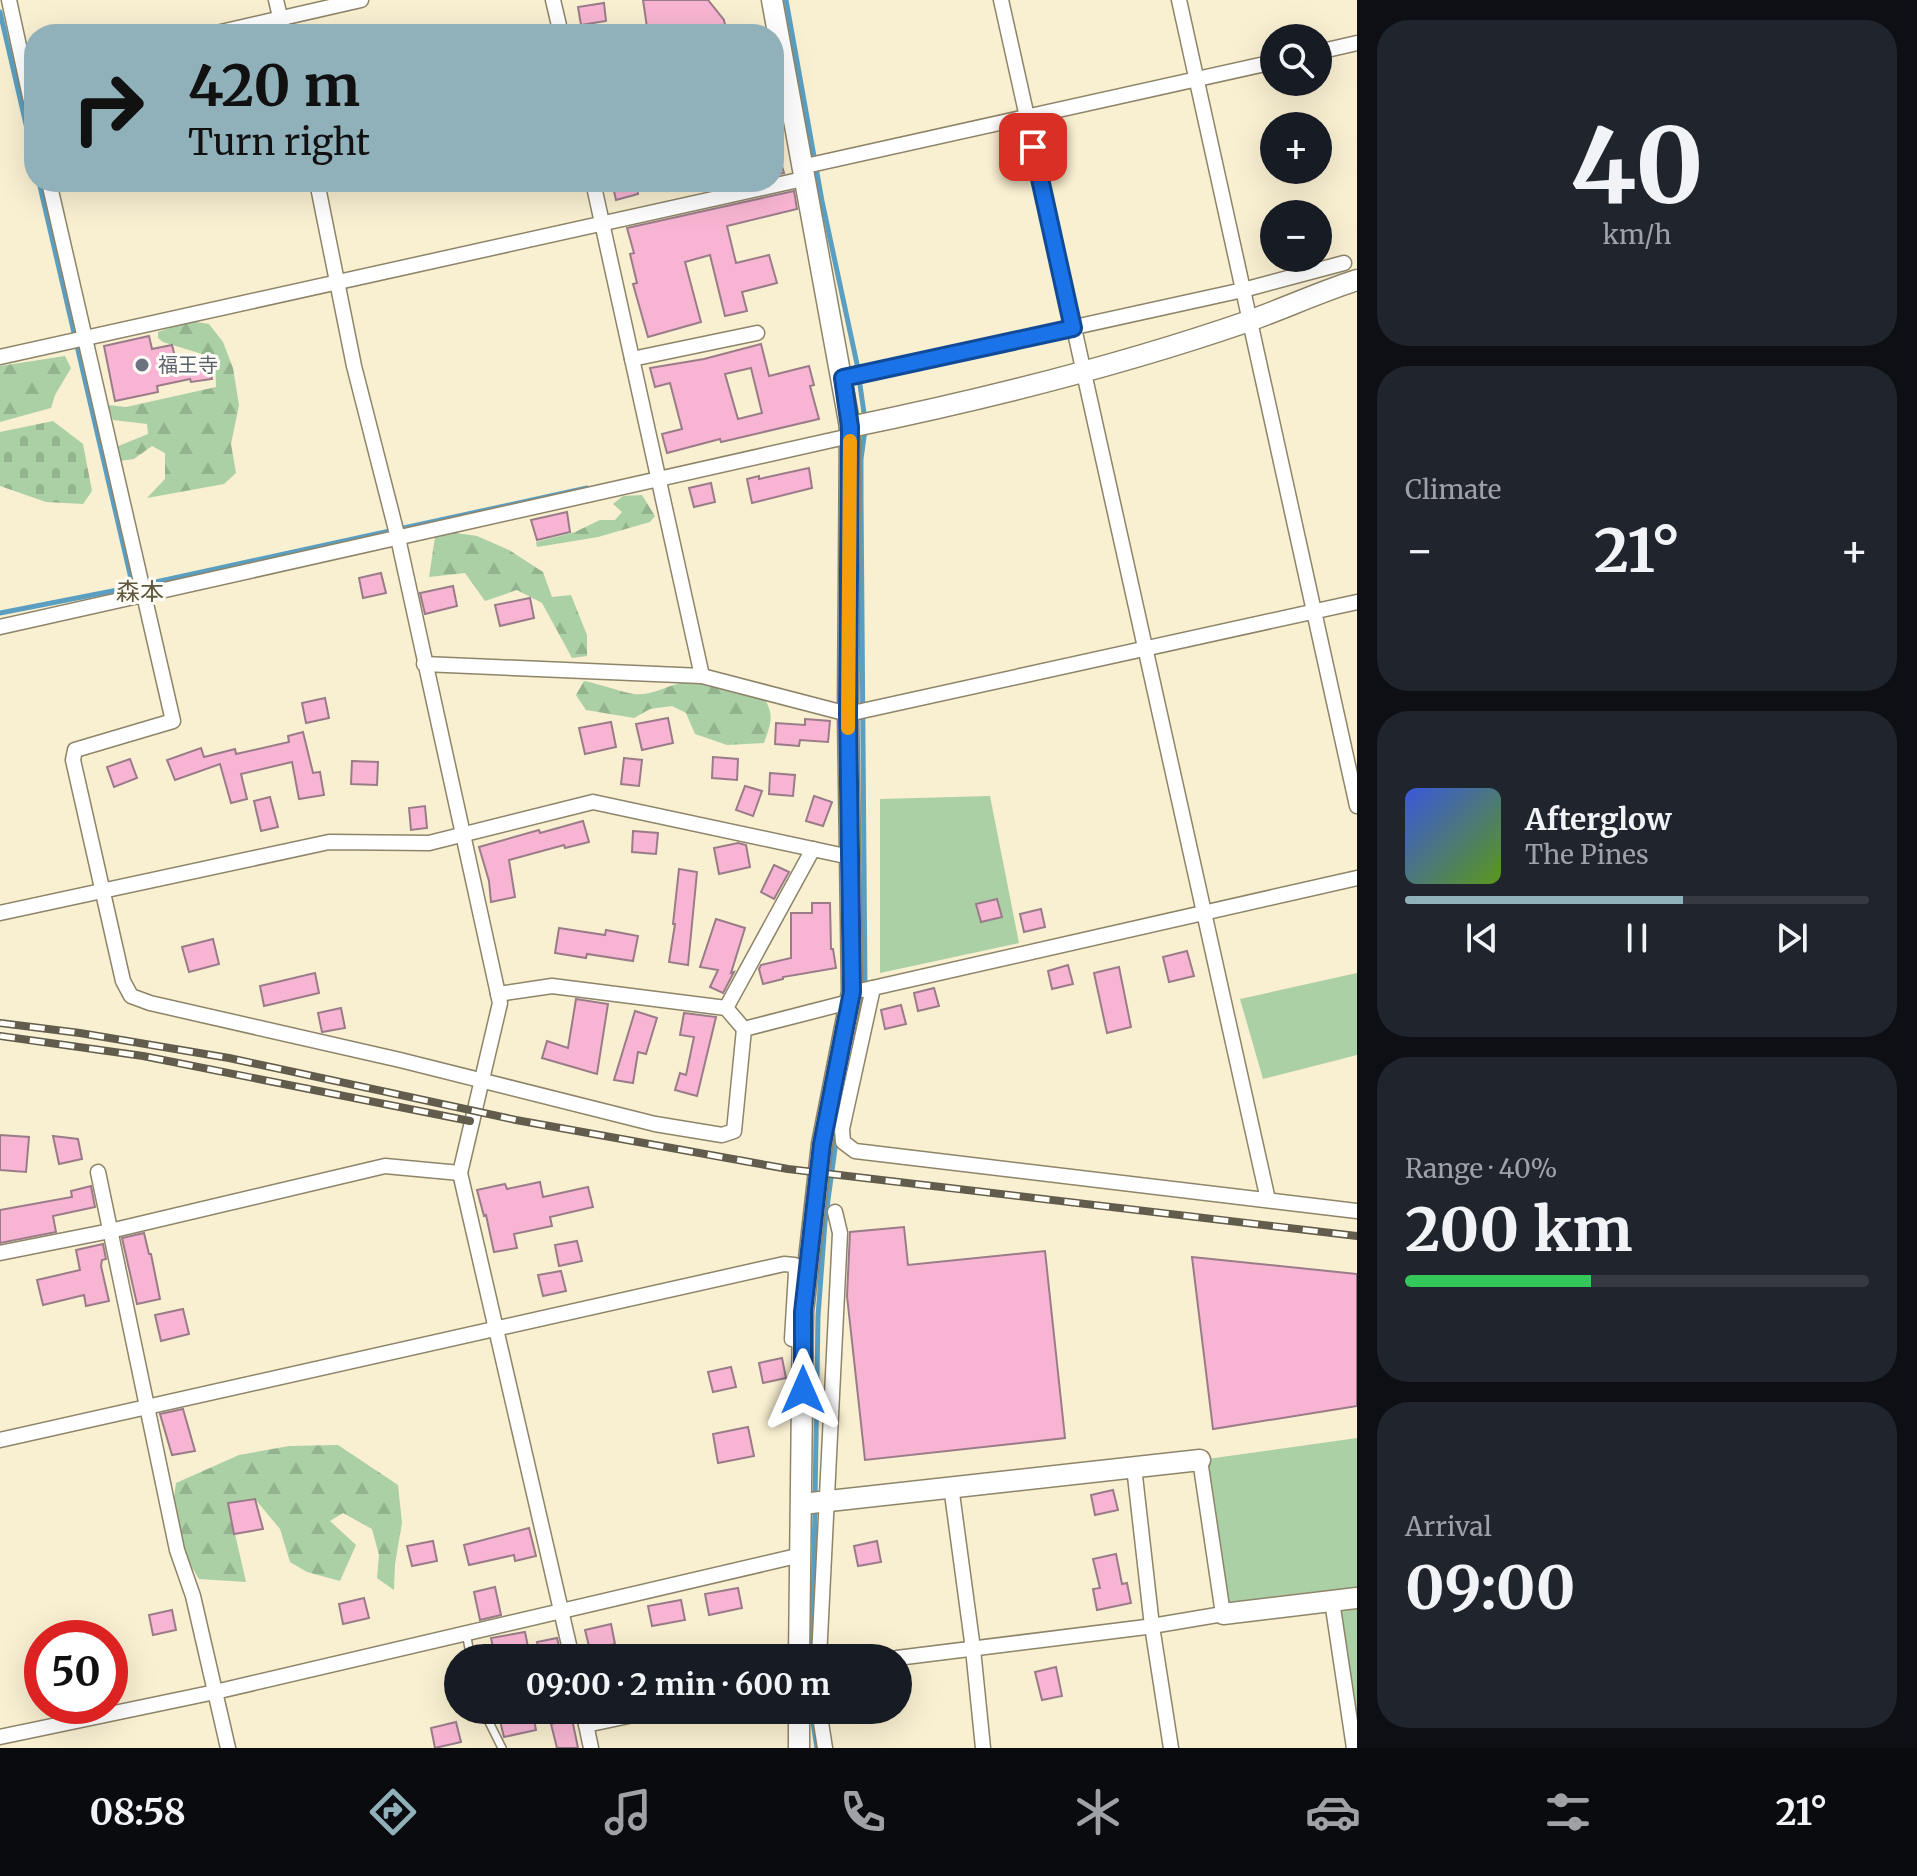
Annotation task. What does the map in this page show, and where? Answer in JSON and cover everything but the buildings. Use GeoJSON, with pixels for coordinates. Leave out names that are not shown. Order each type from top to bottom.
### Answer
{"type":"FeatureCollection","features":[{"type":"Feature","properties":{"kind":"main road"},"geometry":{"type":"LineString","coordinates":[[772,0],[775,24]]}},
{"type":"Feature","properties":{"kind":"main road"},"geometry":{"type":"LineString","coordinates":[[784,84],[843,378],[850,432],[850,857],[858,994],[822,1144],[803,1312],[799,1644]]}},
{"type":"Feature","properties":{"kind":"main road"},"geometry":{"type":"LineString","coordinates":[[850,432],[1083,373],[1250,320],[1351,272]]}},
{"type":"Feature","properties":{"kind":"main road"},"geometry":{"type":"LineString","coordinates":[[802,1504],[1200,1460]]}},
{"type":"Feature","properties":{"kind":"main road"},"geometry":{"type":"LineString","coordinates":[[1223,1614],[1357,1598]]}},
{"type":"Feature","properties":{"kind":"main road"},"geometry":{"type":"LineString","coordinates":[[799,1724],[799,1748]]}},
{"type":"Feature","properties":{"kind":"street"},"geometry":{"type":"LineString","coordinates":[[9,0],[24,54]]}},
{"type":"Feature","properties":{"kind":"street"},"geometry":{"type":"LineString","coordinates":[[276,0],[282,24]]}},
{"type":"Feature","properties":{"kind":"street"},"geometry":{"type":"LineString","coordinates":[[254,24],[361,0]]}},
{"type":"Feature","properties":{"kind":"street"},"geometry":{"type":"LineString","coordinates":[[553,0],[559,24]]}},
{"type":"Feature","properties":{"kind":"street"},"geometry":{"type":"LineString","coordinates":[[1001,0],[1268,1200]]}},
{"type":"Feature","properties":{"kind":"street"},"geometry":{"type":"LineString","coordinates":[[1179,0],[1357,806]]}},
{"type":"Feature","properties":{"kind":"street"},"geometry":{"type":"LineString","coordinates":[[1332,49],[1357,43]]}},
{"type":"Feature","properties":{"kind":"street"},"geometry":{"type":"LineString","coordinates":[[784,178],[1026,117],[1260,65]]}},
{"type":"Feature","properties":{"kind":"street"},"geometry":{"type":"LineString","coordinates":[[51,192],[173,721],[75,750],[73,760],[123,981],[131,996],[655,1124],[722,1135],[734,1131],[744,1029],[726,1008],[552,986],[498,994]]}},
{"type":"Feature","properties":{"kind":"street"},"geometry":{"type":"LineString","coordinates":[[319,192],[354,366],[398,538],[500,1003],[460,1173],[569,1644]]}},
{"type":"Feature","properties":{"kind":"street"},"geometry":{"type":"LineString","coordinates":[[595,192],[702,676]]}},
{"type":"Feature","properties":{"kind":"street"},"geometry":{"type":"LineString","coordinates":[[0,357],[603,224],[728,192]]}},
{"type":"Feature","properties":{"kind":"street"},"geometry":{"type":"LineString","coordinates":[[843,378],[1243,290],[1351,272]]}},
{"type":"Feature","properties":{"kind":"street"},"geometry":{"type":"LineString","coordinates":[[632,359],[757,333]]}},
{"type":"Feature","properties":{"kind":"street"},"geometry":{"type":"LineString","coordinates":[[0,627],[659,479],[850,432]]}},
{"type":"Feature","properties":{"kind":"street"},"geometry":{"type":"LineString","coordinates":[[424,664],[702,676],[848,714],[1357,602]]}},
{"type":"Feature","properties":{"kind":"street"},"geometry":{"type":"LineString","coordinates":[[0,913],[329,842],[429,843],[593,802],[850,857]]}},
{"type":"Feature","properties":{"kind":"street"},"geometry":{"type":"LineString","coordinates":[[726,1008],[813,849]]}},
{"type":"Feature","properties":{"kind":"street"},"geometry":{"type":"LineString","coordinates":[[744,1029],[858,994],[1203,911],[1357,878]]}},
{"type":"Feature","properties":{"kind":"street"},"geometry":{"type":"LineString","coordinates":[[858,994],[842,1129],[843,1142],[855,1151],[1357,1211]]}},
{"type":"Feature","properties":{"kind":"street"},"geometry":{"type":"LineString","coordinates":[[0,1253],[110,1231],[385,1166],[460,1173]]}},
{"type":"Feature","properties":{"kind":"street"},"geometry":{"type":"LineString","coordinates":[[98,1172],[177,1550],[193,1596],[228,1748]]}},
{"type":"Feature","properties":{"kind":"street"},"geometry":{"type":"LineString","coordinates":[[820,1644],[840,1233],[835,1212]]}},
{"type":"Feature","properties":{"kind":"street"},"geometry":{"type":"LineString","coordinates":[[0,1440],[784,1264],[794,1265],[796,1273],[792,1339],[803,1342]]}},
{"type":"Feature","properties":{"kind":"street"},"geometry":{"type":"LineString","coordinates":[[912,1656],[1223,1614],[1200,1460]]}},
{"type":"Feature","properties":{"kind":"street"},"geometry":{"type":"LineString","coordinates":[[1134,1467],[1152,1626],[1171,1748]]}},
{"type":"Feature","properties":{"kind":"street"},"geometry":{"type":"LineString","coordinates":[[951,1486],[983,1748]]}},
{"type":"Feature","properties":{"kind":"street"},"geometry":{"type":"LineString","coordinates":[[0,1737],[215,1692],[801,1555]]}},
{"type":"Feature","properties":{"kind":"street"},"geometry":{"type":"LineString","coordinates":[[1332,1601],[1354,1748]]}},
{"type":"Feature","properties":{"kind":"street"},"geometry":{"type":"LineString","coordinates":[[586,1724],[591,1748]]}},
{"type":"Feature","properties":{"kind":"street"},"geometry":{"type":"LineString","coordinates":[[821,1724],[825,1748]]}},
{"type":"Feature","properties":{"kind":"lane"},"geometry":{"type":"LineString","coordinates":[[466,1633],[468,1644]]}},
{"type":"Feature","properties":{"kind":"lane"},"geometry":{"type":"LineString","coordinates":[[490,1724],[502,1748]]}},
{"type":"Feature","properties":{"kind":"green space"},"geometry":{"type":"Polygon","coordinates":[[[190,321],[209,324],[223,342],[233,368],[239,405],[231,444],[236,473],[224,484],[147,498],[165,479],[165,453],[152,446],[134,459],[119,461],[116,447],[148,434],[147,424],[113,420],[108,405],[126,407],[216,387],[215,354],[202,354],[158,338],[158,332],[190,321]]]}},
{"type":"Feature","properties":{"kind":"green space"},"geometry":{"type":"Polygon","coordinates":[[[65,356],[71,368],[51,408],[0,422],[0,366],[65,356]]]}},
{"type":"Feature","properties":{"kind":"green space"},"geometry":{"type":"Polygon","coordinates":[[[53,421],[83,444],[92,491],[83,504],[46,502],[0,486],[0,432],[53,421]]]}},
{"type":"Feature","properties":{"kind":"green space"},"geometry":{"type":"Polygon","coordinates":[[[642,495],[655,516],[650,522],[598,537],[537,547],[536,542],[575,532],[600,520],[615,520],[622,512],[613,504],[623,496],[642,495]]]}},
{"type":"Feature","properties":{"kind":"green space"},"geometry":{"type":"Polygon","coordinates":[[[436,530],[477,536],[509,550],[543,572],[552,597],[571,595],[587,635],[587,656],[572,658],[542,603],[517,590],[485,601],[465,573],[429,577],[436,530]]]}},
{"type":"Feature","properties":{"kind":"green space"},"geometry":{"type":"Polygon","coordinates":[[[584,681],[634,694],[645,694],[687,682],[760,691],[770,711],[769,727],[764,743],[727,745],[695,734],[686,713],[672,706],[650,709],[634,718],[586,710],[576,695],[584,681]]]}},
{"type":"Feature","properties":{"kind":"green space"},"geometry":{"type":"Polygon","coordinates":[[[990,796],[1019,943],[880,973],[880,799],[990,796]]]}},
{"type":"Feature","properties":{"kind":"green space"},"geometry":{"type":"Polygon","coordinates":[[[1357,973],[1357,1055],[1263,1079],[1240,999],[1357,973]]]}},
{"type":"Feature","properties":{"kind":"green space"},"geometry":{"type":"Polygon","coordinates":[[[1357,1438],[1357,1590],[1223,1614],[1200,1460],[1357,1438]]]}},
{"type":"Feature","properties":{"kind":"green space"},"geometry":{"type":"Polygon","coordinates":[[[338,1445],[398,1485],[402,1523],[394,1590],[377,1578],[379,1555],[372,1529],[343,1513],[330,1521],[356,1545],[340,1581],[307,1572],[290,1562],[280,1529],[255,1499],[236,1502],[230,1512],[246,1582],[199,1579],[179,1545],[171,1519],[176,1483],[239,1455],[289,1446],[338,1445]]]}},
{"type":"Feature","properties":{"kind":"green space"},"geometry":{"type":"Polygon","coordinates":[[[1357,1598],[1357,1748],[1332,1601],[1357,1598]]]}},
{"type":"Feature","properties":{"kind":"waterway"},"geometry":{"type":"LineString","coordinates":[[786,0],[822,201],[857,364],[865,420]]}},
{"type":"Feature","properties":{"kind":"waterway"},"geometry":{"type":"LineString","coordinates":[[0,12],[24,116]]}},
{"type":"Feature","properties":{"kind":"waterway"},"geometry":{"type":"LineString","coordinates":[[41,192],[133,587]]}},
{"type":"Feature","properties":{"kind":"waterway"},"geometry":{"type":"LineString","coordinates":[[865,430],[861,497],[865,987]]}},
{"type":"Feature","properties":{"kind":"waterway"},"geometry":{"type":"LineString","coordinates":[[0,613],[587,488]]}},
{"type":"Feature","properties":{"kind":"waterway"},"geometry":{"type":"LineString","coordinates":[[815,1499],[818,1316],[825,1222],[837,1134]]}},
{"type":"Feature","properties":{"kind":"waterway"},"geometry":{"type":"LineString","coordinates":[[812,1644],[815,1509]]}},
{"type":"Feature","properties":{"kind":"waterway"},"geometry":{"type":"LineString","coordinates":[[813,1724],[817,1748]]}},
{"type":"Feature","properties":{"kind":"railway"},"geometry":{"type":"LineString","coordinates":[[0,1023],[229,1058],[516,1120],[788,1169],[1357,1236]]}},
{"type":"Feature","properties":{"kind":"railway"},"geometry":{"type":"LineString","coordinates":[[0,1036],[143,1056],[470,1121]]}},
{"type":"Feature","properties":{"kind":"slow traffic"},"geometry":{"type":"LineString","coordinates":[[848,728],[850,441]]}},
{"type":"Feature","properties":{"kind":"place","name":"福王寺"},"geometry":{"type":"Point","coordinates":[142,365]}},
{"type":"Feature","properties":{"kind":"district","name":"森本"},"geometry":{"type":"Point","coordinates":[140,592]}},
{"type":"Feature","properties":{"kind":"route"},"geometry":{"type":"LineString","coordinates":[[803,1390],[803,1312],[822,1144],[852,992],[848,714],[850,427],[843,378],[1073,328],[1033,147]]}}]}
